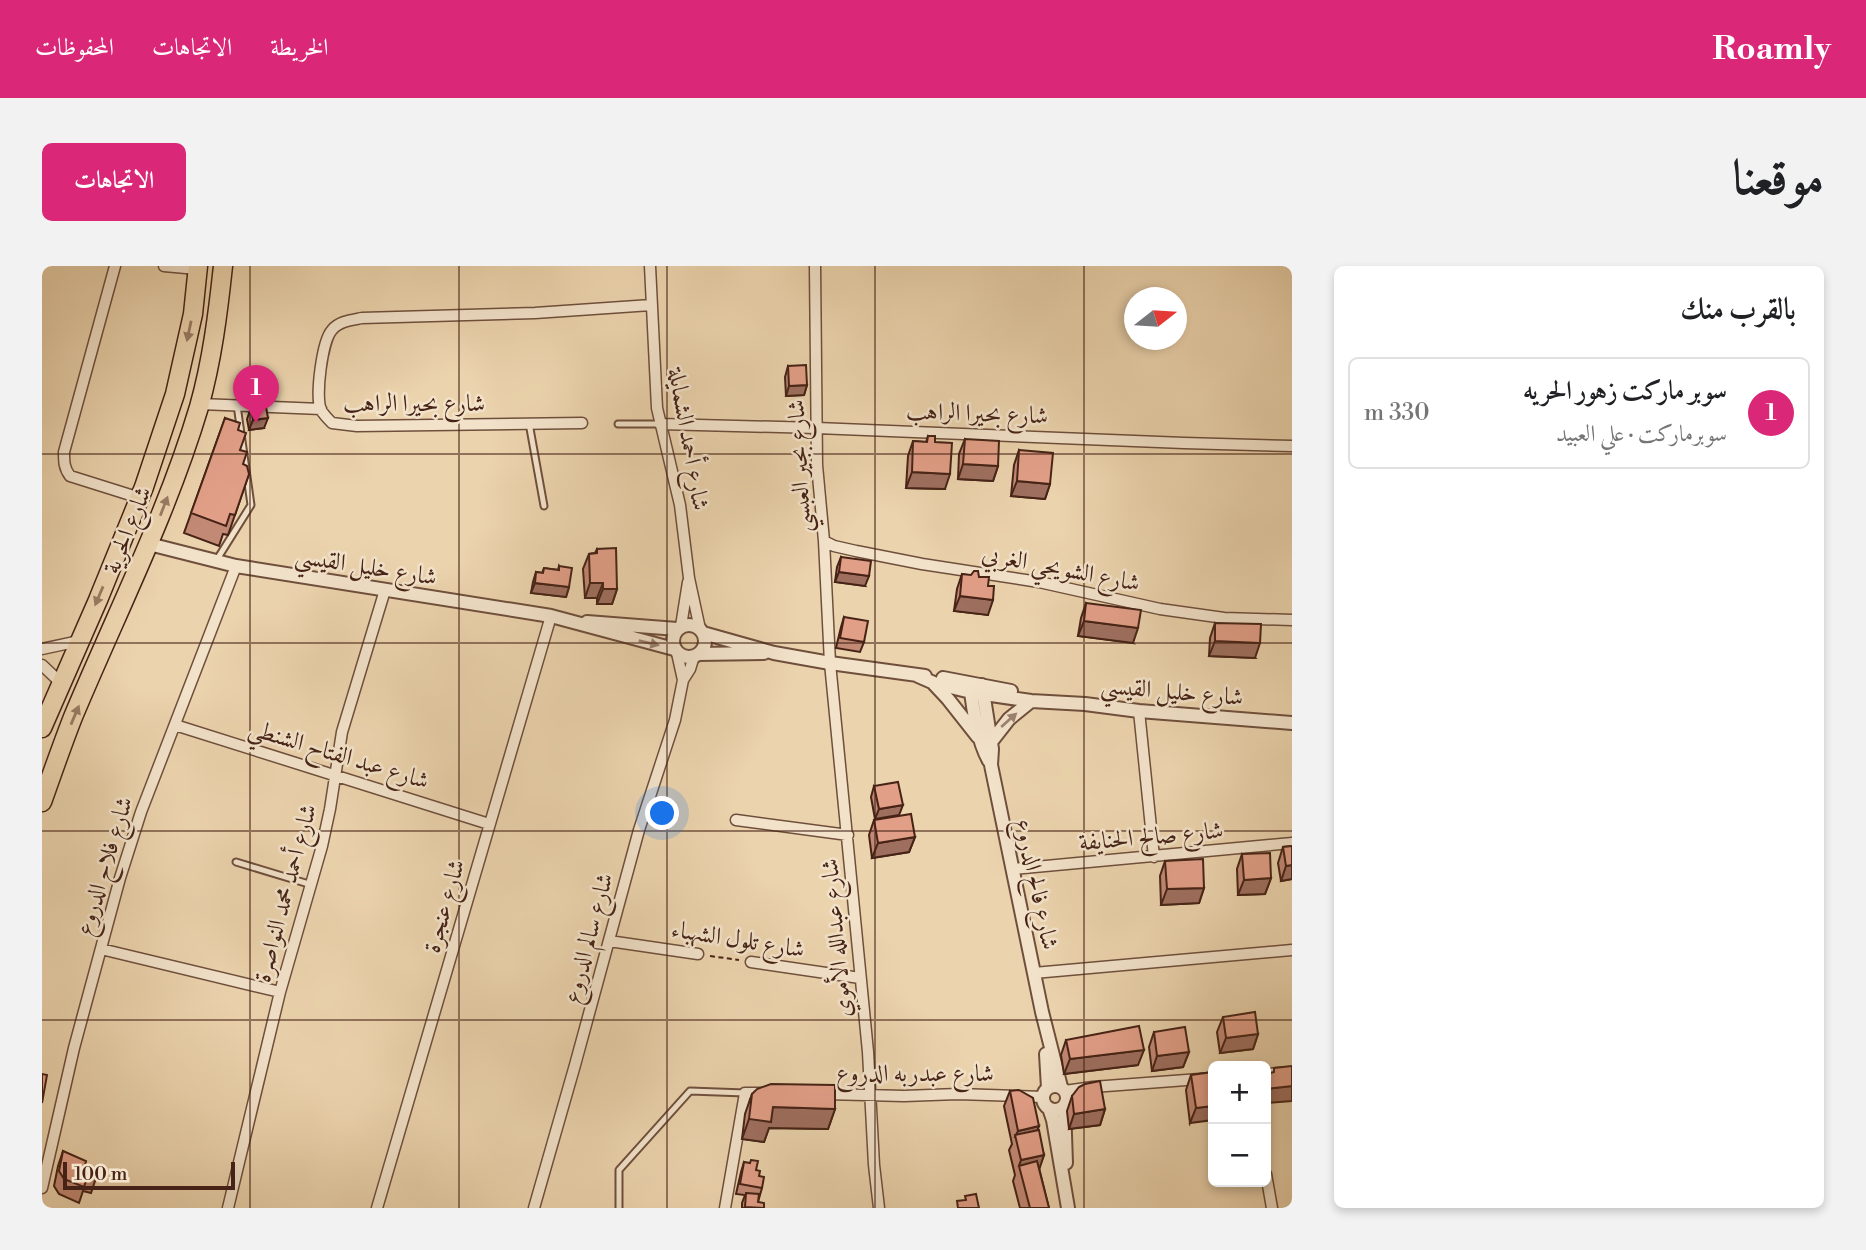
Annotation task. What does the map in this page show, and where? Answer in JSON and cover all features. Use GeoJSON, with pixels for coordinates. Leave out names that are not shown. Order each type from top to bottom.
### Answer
{"type":"FeatureCollection","features":[{"type":"Feature","properties":{"kind":"highway","name":"شارع الحرية"},"geometry":{"type":"LineString","coordinates":[[42,802],[73,719],[149,544],[187,444],[200,404],[218,317],[223,266]]}},
{"type":"Feature","properties":{"kind":"highway","name":"شارع الحرية"},"geometry":{"type":"LineString","coordinates":[[44,721],[140,498],[175,394],[193,314],[198,268]]}},
{"type":"Feature","properties":{"kind":"street"},"geometry":{"type":"LineString","coordinates":[[115,266],[67,439],[64,461],[70,476],[140,498]]}},
{"type":"Feature","properties":{"kind":"street"},"geometry":{"type":"LineString","coordinates":[[164,266],[198,268]]}},
{"type":"Feature","properties":{"kind":"street","name":"شارع أحمد الشمايلة"},"geometry":{"type":"LineString","coordinates":[[650,266],[657,408],[680,505],[689,578],[702,631]]}},
{"type":"Feature","properties":{"kind":"street","name":"شارع بجير العبسي"},"geometry":{"type":"LineString","coordinates":[[815,266],[819,496],[830,663]]}},
{"type":"Feature","properties":{"kind":"street","name":"شارع بحيرا الراهب"},"geometry":{"type":"LineString","coordinates":[[582,424],[331,424],[321,409],[320,383],[325,341],[332,329],[339,324],[362,318],[536,313],[651,305]]}},
{"type":"Feature","properties":{"kind":"street"},"geometry":{"type":"LineString","coordinates":[[200,404],[321,409]]}},
{"type":"Feature","properties":{"kind":"street","name":"شارع بحيرا الراهب"},"geometry":{"type":"LineString","coordinates":[[660,424],[1292,446]]}},
{"type":"Feature","properties":{"kind":"street","name":"شارع الشويحي الغربي"},"geometry":{"type":"LineString","coordinates":[[824,541],[834,547],[1038,582],[1160,609],[1224,618],[1292,620]]}},
{"type":"Feature","properties":{"kind":"street","name":"شارع خليل القيسي"},"geometry":{"type":"LineString","coordinates":[[149,544],[236,566],[577,622],[676,651]]}},
{"type":"Feature","properties":{"kind":"street","name":"شارع فلاح الدروع"},"geometry":{"type":"LineString","coordinates":[[42,1188],[74,1048],[120,878],[141,812],[236,566]]}},
{"type":"Feature","properties":{"kind":"street","name":"شارع أحمد الشمايلة"},"geometry":{"type":"LineString","coordinates":[[679,627],[689,578]]}},
{"type":"Feature","properties":{"kind":"street","name":"شارع أحمد محمد النواصرة"},"geometry":{"type":"LineString","coordinates":[[228,1208],[281,992],[325,834],[342,732],[385,590]]}},
{"type":"Feature","properties":{"kind":"street","name":"شارع عنجرة"},"geometry":{"type":"LineString","coordinates":[[377,1208],[551,617]]}},
{"type":"Feature","properties":{"kind":"street","name":"شارع خليل القيسي"},"geometry":{"type":"LineString","coordinates":[[577,622],[679,627]]}},
{"type":"Feature","properties":{"kind":"street"},"geometry":{"type":"LineString","coordinates":[[691,625],[702,631],[704,648],[696,655],[685,657],[676,651],[673,637],[679,627],[691,625]]}},
{"type":"Feature","properties":{"kind":"street","name":"شارع خليل القيسي"},"geometry":{"type":"LineString","coordinates":[[702,631],[774,653],[918,676],[933,676],[1031,701],[1292,723]]}},
{"type":"Feature","properties":{"kind":"street"},"geometry":{"type":"LineString","coordinates":[[42,649],[79,641]]}},
{"type":"Feature","properties":{"kind":"street","name":"شارع سالم الدروع"},"geometry":{"type":"LineString","coordinates":[[676,651],[683,680]]}},
{"type":"Feature","properties":{"kind":"street","name":"شارع خليل القيسي"},"geometry":{"type":"LineString","coordinates":[[696,655],[774,653]]}},
{"type":"Feature","properties":{"kind":"street","name":"شارع سالم الدروع"},"geometry":{"type":"LineString","coordinates":[[534,1208],[639,830],[676,720],[683,680],[696,655]]}},
{"type":"Feature","properties":{"kind":"street","name":"شارع عبدالله الأموي"},"geometry":{"type":"LineString","coordinates":[[830,663],[848,835],[879,1208]]}},
{"type":"Feature","properties":{"kind":"street"},"geometry":{"type":"LineString","coordinates":[[42,665],[61,683]]}},
{"type":"Feature","properties":{"kind":"street","name":"شارع خليل القيسي"},"geometry":{"type":"LineString","coordinates":[[918,676],[933,683],[1030,695],[1049,701]]}},
{"type":"Feature","properties":{"kind":"street"},"geometry":{"type":"LineString","coordinates":[[933,683],[986,742],[1031,701]]}},
{"type":"Feature","properties":{"kind":"street","name":"شارع فالح الدروع"},"geometry":{"type":"LineString","coordinates":[[977,688],[1057,1097],[1067,1203]]}},
{"type":"Feature","properties":{"kind":"street"},"geometry":{"type":"LineString","coordinates":[[1139,711],[1154,857]]}},
{"type":"Feature","properties":{"kind":"street","name":"شارع عبد الفتاح الشنطي"},"geometry":{"type":"LineString","coordinates":[[176,725],[489,824]]}},
{"type":"Feature","properties":{"kind":"street"},"geometry":{"type":"LineString","coordinates":[[736,820],[848,835]]}},
{"type":"Feature","properties":{"kind":"street","name":"شارع صالح الحنايفة"},"geometry":{"type":"LineString","coordinates":[[1013,869],[1292,843]]}},
{"type":"Feature","properties":{"kind":"street","name":"شارع تلول الشهباء"},"geometry":{"type":"LineString","coordinates":[[609,941],[698,954]]}},
{"type":"Feature","properties":{"kind":"street"},"geometry":{"type":"LineString","coordinates":[[101,950],[281,992]]}},
{"type":"Feature","properties":{"kind":"street"},"geometry":{"type":"LineString","coordinates":[[1034,973],[1292,950]]}},
{"type":"Feature","properties":{"kind":"street","name":"شارع تلول الشهباء"},"geometry":{"type":"LineString","coordinates":[[751,962],[860,978]]}},
{"type":"Feature","properties":{"kind":"street"},"geometry":{"type":"LineString","coordinates":[[1271,1074],[1292,1073]]}},
{"type":"Feature","properties":{"kind":"street","name":"شارع عبدربه الدروع"},"geometry":{"type":"LineString","coordinates":[[815,1094],[1057,1097],[1116,1086],[1208,1078]]}},
{"type":"Feature","properties":{"kind":"street"},"geometry":{"type":"LineString","coordinates":[[725,1208],[745,1093],[773,1093]]}},
{"type":"Feature","properties":{"kind":"street"},"geometry":{"type":"LineString","coordinates":[[1268,1187],[1272,1208]]}},
{"type":"Feature","properties":{"kind":"lane"},"geometry":{"type":"LineString","coordinates":[[216,561],[251,505],[237,405]]}},
{"type":"Feature","properties":{"kind":"lane"},"geometry":{"type":"LineString","coordinates":[[530,423],[544,506]]}},
{"type":"Feature","properties":{"kind":"lane"},"geometry":{"type":"LineString","coordinates":[[618,424],[660,424]]}},
{"type":"Feature","properties":{"kind":"lane"},"geometry":{"type":"LineString","coordinates":[[236,862],[312,885]]}},
{"type":"Feature","properties":{"kind":"lane"},"geometry":{"type":"LineString","coordinates":[[619,1208],[619,1170],[690,1091],[745,1093]]}},
{"type":"Feature","properties":{"kind":"path","name":"شارع تلول الشهباء"},"geometry":{"type":"LineString","coordinates":[[698,954],[751,962]]}},
{"type":"Feature","properties":{"kind":"building"},"geometry":{"type":"Polygon","coordinates":[[[806,365],[807,385],[789,386],[788,366],[806,365]]]}},
{"type":"Feature","properties":{"kind":"building"},"geometry":{"type":"Polygon","coordinates":[[[266,407],[268,418],[253,420],[251,408],[266,407]]]}},
{"type":"Feature","properties":{"kind":"building"},"geometry":{"type":"Polygon","coordinates":[[[225,418],[240,423],[238,430],[246,433],[240,450],[247,452],[243,464],[247,466],[249,474],[235,515],[230,514],[226,526],[191,513],[225,418]]]}},
{"type":"Feature","properties":{"kind":"building"},"geometry":{"type":"Polygon","coordinates":[[[928,436],[935,436],[935,442],[952,443],[950,474],[912,472],[913,441],[927,442],[928,436]]]}},
{"type":"Feature","properties":{"kind":"building"},"geometry":{"type":"Polygon","coordinates":[[[965,439],[999,441],[998,466],[963,464],[965,439]]]}},
{"type":"Feature","properties":{"kind":"building"},"geometry":{"type":"Polygon","coordinates":[[[1019,450],[1053,453],[1050,484],[1017,481],[1019,450]]]}},
{"type":"Feature","properties":{"kind":"building"},"geometry":{"type":"Polygon","coordinates":[[[616,548],[617,589],[603,589],[603,583],[590,583],[589,554],[597,553],[597,549],[616,548]]]}},
{"type":"Feature","properties":{"kind":"building"},"geometry":{"type":"Polygon","coordinates":[[[841,557],[871,561],[869,576],[839,572],[841,557]]]}},
{"type":"Feature","properties":{"kind":"building"},"geometry":{"type":"Polygon","coordinates":[[[559,566],[572,568],[569,587],[535,583],[536,572],[543,573],[544,568],[559,570],[559,566]]]}},
{"type":"Feature","properties":{"kind":"building"},"geometry":{"type":"Polygon","coordinates":[[[978,571],[979,577],[989,577],[988,586],[994,586],[993,600],[960,596],[962,574],[971,575],[978,571]]]}},
{"type":"Feature","properties":{"kind":"building"},"geometry":{"type":"Polygon","coordinates":[[[1086,603],[1141,610],[1138,628],[1084,621],[1086,603]]]}},
{"type":"Feature","properties":{"kind":"building"},"geometry":{"type":"Polygon","coordinates":[[[844,617],[868,621],[864,642],[840,638],[844,617]]]}},
{"type":"Feature","properties":{"kind":"building"},"geometry":{"type":"Polygon","coordinates":[[[1215,623],[1261,624],[1260,643],[1215,641],[1215,623]]]}},
{"type":"Feature","properties":{"kind":"building"},"geometry":{"type":"Polygon","coordinates":[[[898,782],[903,805],[879,809],[874,786],[898,782]]]}},
{"type":"Feature","properties":{"kind":"building"},"geometry":{"type":"Polygon","coordinates":[[[911,814],[915,837],[878,843],[874,820],[911,814]]]}},
{"type":"Feature","properties":{"kind":"building"},"geometry":{"type":"Polygon","coordinates":[[[1292,846],[1292,865],[1286,866],[1283,847],[1292,846]]]}},
{"type":"Feature","properties":{"kind":"building"},"geometry":{"type":"Polygon","coordinates":[[[1270,853],[1271,878],[1244,880],[1242,854],[1270,853]]]}},
{"type":"Feature","properties":{"kind":"building"},"geometry":{"type":"Polygon","coordinates":[[[1203,859],[1204,888],[1167,889],[1165,861],[1203,859]]]}},
{"type":"Feature","properties":{"kind":"building"},"geometry":{"type":"Polygon","coordinates":[[[1255,1012],[1258,1034],[1226,1038],[1223,1017],[1255,1012]]]}},
{"type":"Feature","properties":{"kind":"building"},"geometry":{"type":"Polygon","coordinates":[[[1139,1026],[1144,1050],[1070,1059],[1066,1040],[1139,1026]]]}},
{"type":"Feature","properties":{"kind":"building"},"geometry":{"type":"Polygon","coordinates":[[[1185,1027],[1189,1052],[1157,1056],[1154,1032],[1185,1027]]]}},
{"type":"Feature","properties":{"kind":"building"},"geometry":{"type":"Polygon","coordinates":[[[1292,1066],[1292,1086],[1271,1088],[1271,1073],[1274,1072],[1274,1068],[1292,1066]]]}},
{"type":"Feature","properties":{"kind":"building"},"geometry":{"type":"Polygon","coordinates":[[[1208,1073],[1208,1107],[1196,1108],[1191,1075],[1208,1073]]]}},
{"type":"Feature","properties":{"kind":"building"},"geometry":{"type":"Polygon","coordinates":[[[42,1074],[47,1075],[42,1103],[42,1074]]]}},
{"type":"Feature","properties":{"kind":"building"},"geometry":{"type":"Polygon","coordinates":[[[1100,1081],[1105,1109],[1074,1114],[1072,1096],[1079,1087],[1100,1081]]]}},
{"type":"Feature","properties":{"kind":"building"},"geometry":{"type":"Polygon","coordinates":[[[771,1084],[835,1085],[835,1109],[773,1107],[771,1122],[749,1119],[752,1094],[771,1084]]]}},
{"type":"Feature","properties":{"kind":"building"},"geometry":{"type":"Polygon","coordinates":[[[1019,1090],[1033,1098],[1039,1126],[1018,1131],[1010,1091],[1019,1090]]]}},
{"type":"Feature","properties":{"kind":"building"},"geometry":{"type":"Polygon","coordinates":[[[1039,1130],[1044,1155],[1021,1160],[1015,1135],[1039,1130]]]}},
{"type":"Feature","properties":{"kind":"building"},"geometry":{"type":"Polygon","coordinates":[[[63,1151],[86,1161],[85,1166],[98,1170],[96,1178],[88,1175],[84,1187],[64,1179],[59,1171],[63,1151]]]}},
{"type":"Feature","properties":{"kind":"building"},"geometry":{"type":"Polygon","coordinates":[[[751,1160],[758,1161],[756,1170],[760,1171],[759,1176],[764,1177],[762,1188],[740,1184],[744,1162],[750,1163],[751,1160]]]}},
{"type":"Feature","properties":{"kind":"building"},"geometry":{"type":"Polygon","coordinates":[[[1037,1161],[1049,1208],[1030,1208],[1019,1166],[1037,1161]]]}},
{"type":"Feature","properties":{"kind":"building"},"geometry":{"type":"Polygon","coordinates":[[[746,1193],[759,1194],[758,1202],[764,1203],[764,1208],[745,1207],[746,1193]]]}},
{"type":"Feature","properties":{"kind":"building"},"geometry":{"type":"Polygon","coordinates":[[[976,1194],[979,1208],[958,1208],[957,1201],[966,1200],[965,1196],[976,1194]]]}},
{"type":"Feature","properties":{"kind":"place","name":"سوبر ماركت زهور الحريه"},"geometry":{"type":"Point","coordinates":[256,423]}}]}
